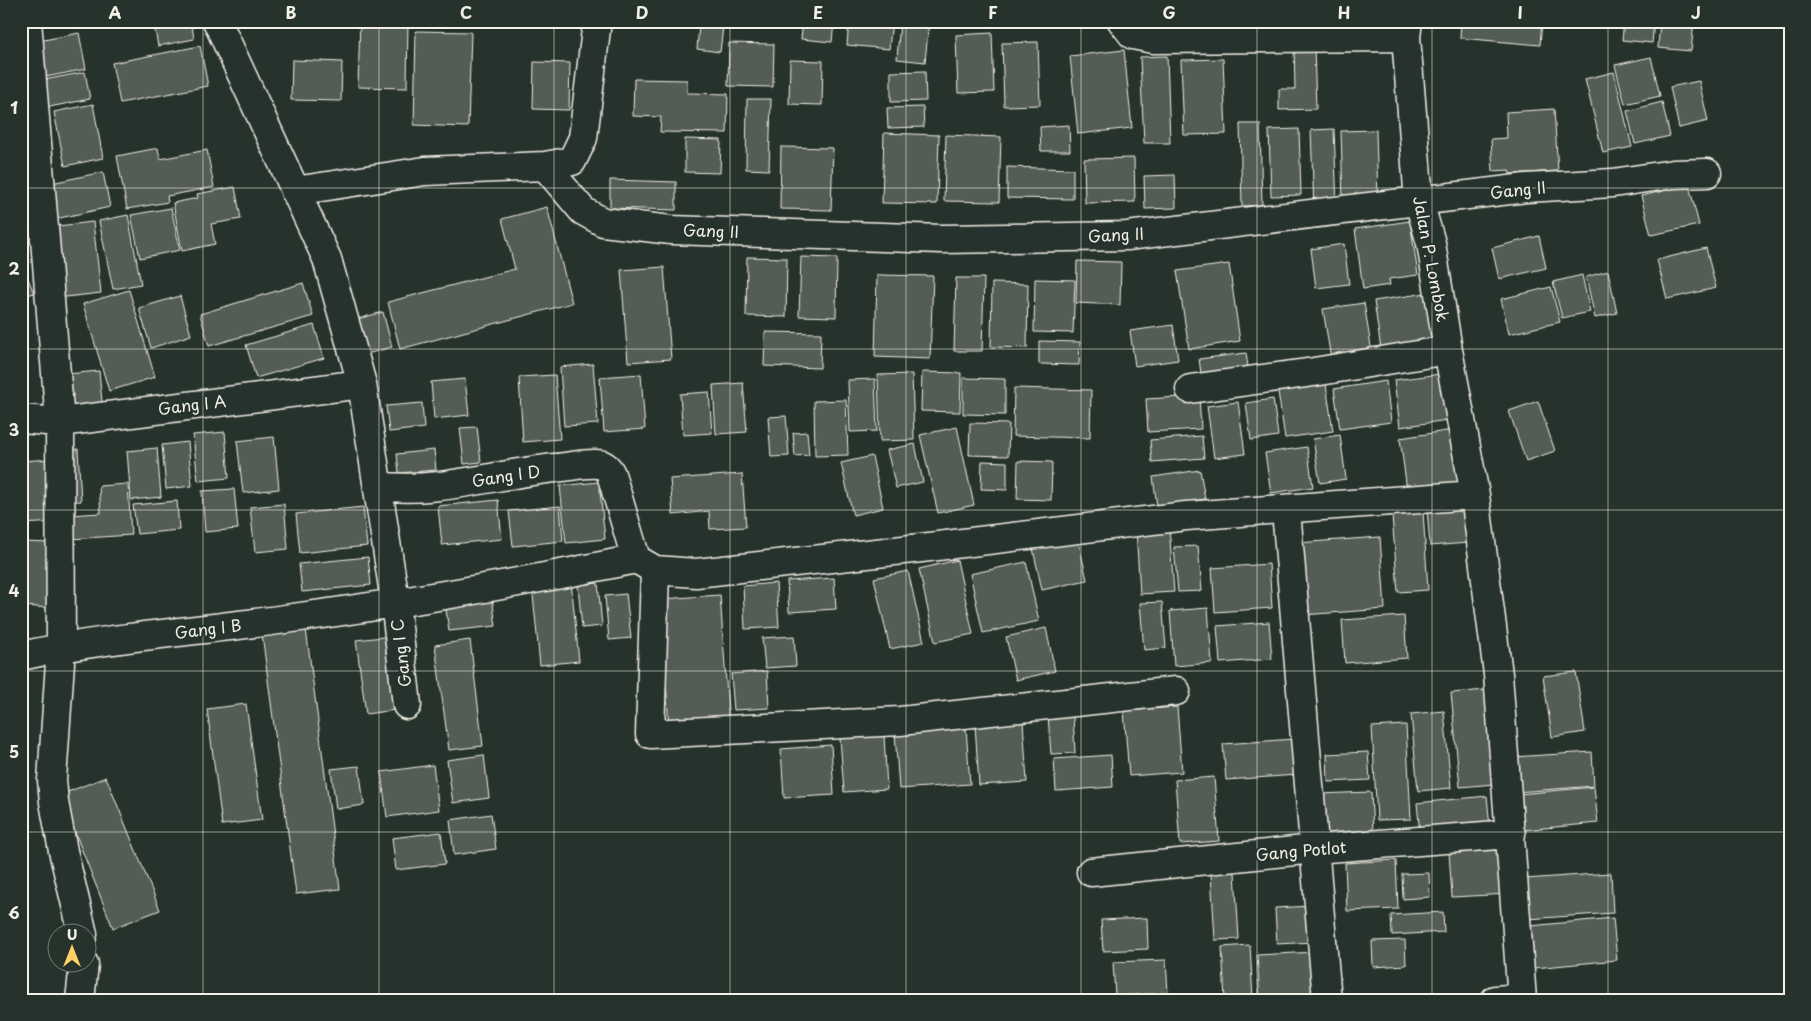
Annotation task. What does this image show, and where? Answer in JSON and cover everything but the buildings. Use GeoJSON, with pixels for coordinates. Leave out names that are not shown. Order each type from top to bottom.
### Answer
{"type":"FeatureCollection","features":[{"type":"Feature","properties":{"kind":"street","name":"Gang I C"},"geometry":{"type":"LineString","coordinates":[[217,21],[327,259],[362,384],[395,601],[407,705]]}},
{"type":"Feature","properties":{"kind":"street"},"geometry":{"type":"LineString","coordinates":[[295,191],[425,171],[545,166],[572,162],[580,149],[583,138],[598,21]]}},
{"type":"Feature","properties":{"kind":"street"},"geometry":{"type":"LineString","coordinates":[[1122,21],[1133,35],[1153,39],[1407,29]]}},
{"type":"Feature","properties":{"kind":"street","name":"Jalan P. Lombok"},"geometry":{"type":"LineString","coordinates":[[1407,29],[1419,202],[1431,243],[1448,350],[1475,495],[1498,674],[1511,834],[1513,999]]}},
{"type":"Feature","properties":{"kind":"street"},"geometry":{"type":"LineString","coordinates":[[26,30],[60,422],[61,648],[54,733],[56,746],[52,765],[54,802],[63,851],[81,924]]}},
{"type":"Feature","properties":{"kind":"street","name":"Gang II"},"geometry":{"type":"LineString","coordinates":[[545,166],[583,211],[603,222],[671,230],[942,238],[1127,236],[1526,188],[1613,183],[1673,174],[1707,173]]}},
{"type":"Feature","properties":{"kind":"street"},"geometry":{"type":"LineString","coordinates":[[1190,389],[1314,372],[1448,350]]}},
{"type":"Feature","properties":{"kind":"street","name":"Gang I A"},"geometry":{"type":"LineString","coordinates":[[21,419],[60,422],[362,384]]}},
{"type":"Feature","properties":{"kind":"street","name":"Gang I D"},"geometry":{"type":"LineString","coordinates":[[378,486],[402,489],[451,485],[535,470],[598,464],[608,468],[615,491],[645,564]]}},
{"type":"Feature","properties":{"kind":"street","name":"Gang I B"},"geometry":{"type":"LineString","coordinates":[[21,656],[61,648],[274,620],[554,576],[645,564],[696,573],[1186,516],[1475,495]]}},
{"type":"Feature","properties":{"kind":"street"},"geometry":{"type":"LineString","coordinates":[[1286,510],[1327,1000]]}},
{"type":"Feature","properties":{"kind":"street"},"geometry":{"type":"LineString","coordinates":[[645,564],[650,734],[900,721],[1176,691]]}},
{"type":"Feature","properties":{"kind":"street","name":"Gang Potlot"},"geometry":{"type":"LineString","coordinates":[[1091,872],[1314,849],[1511,834]]}},
{"type":"Feature","properties":{"kind":"street"},"geometry":{"type":"LineString","coordinates":[[80,1000],[83,974]]}}]}
